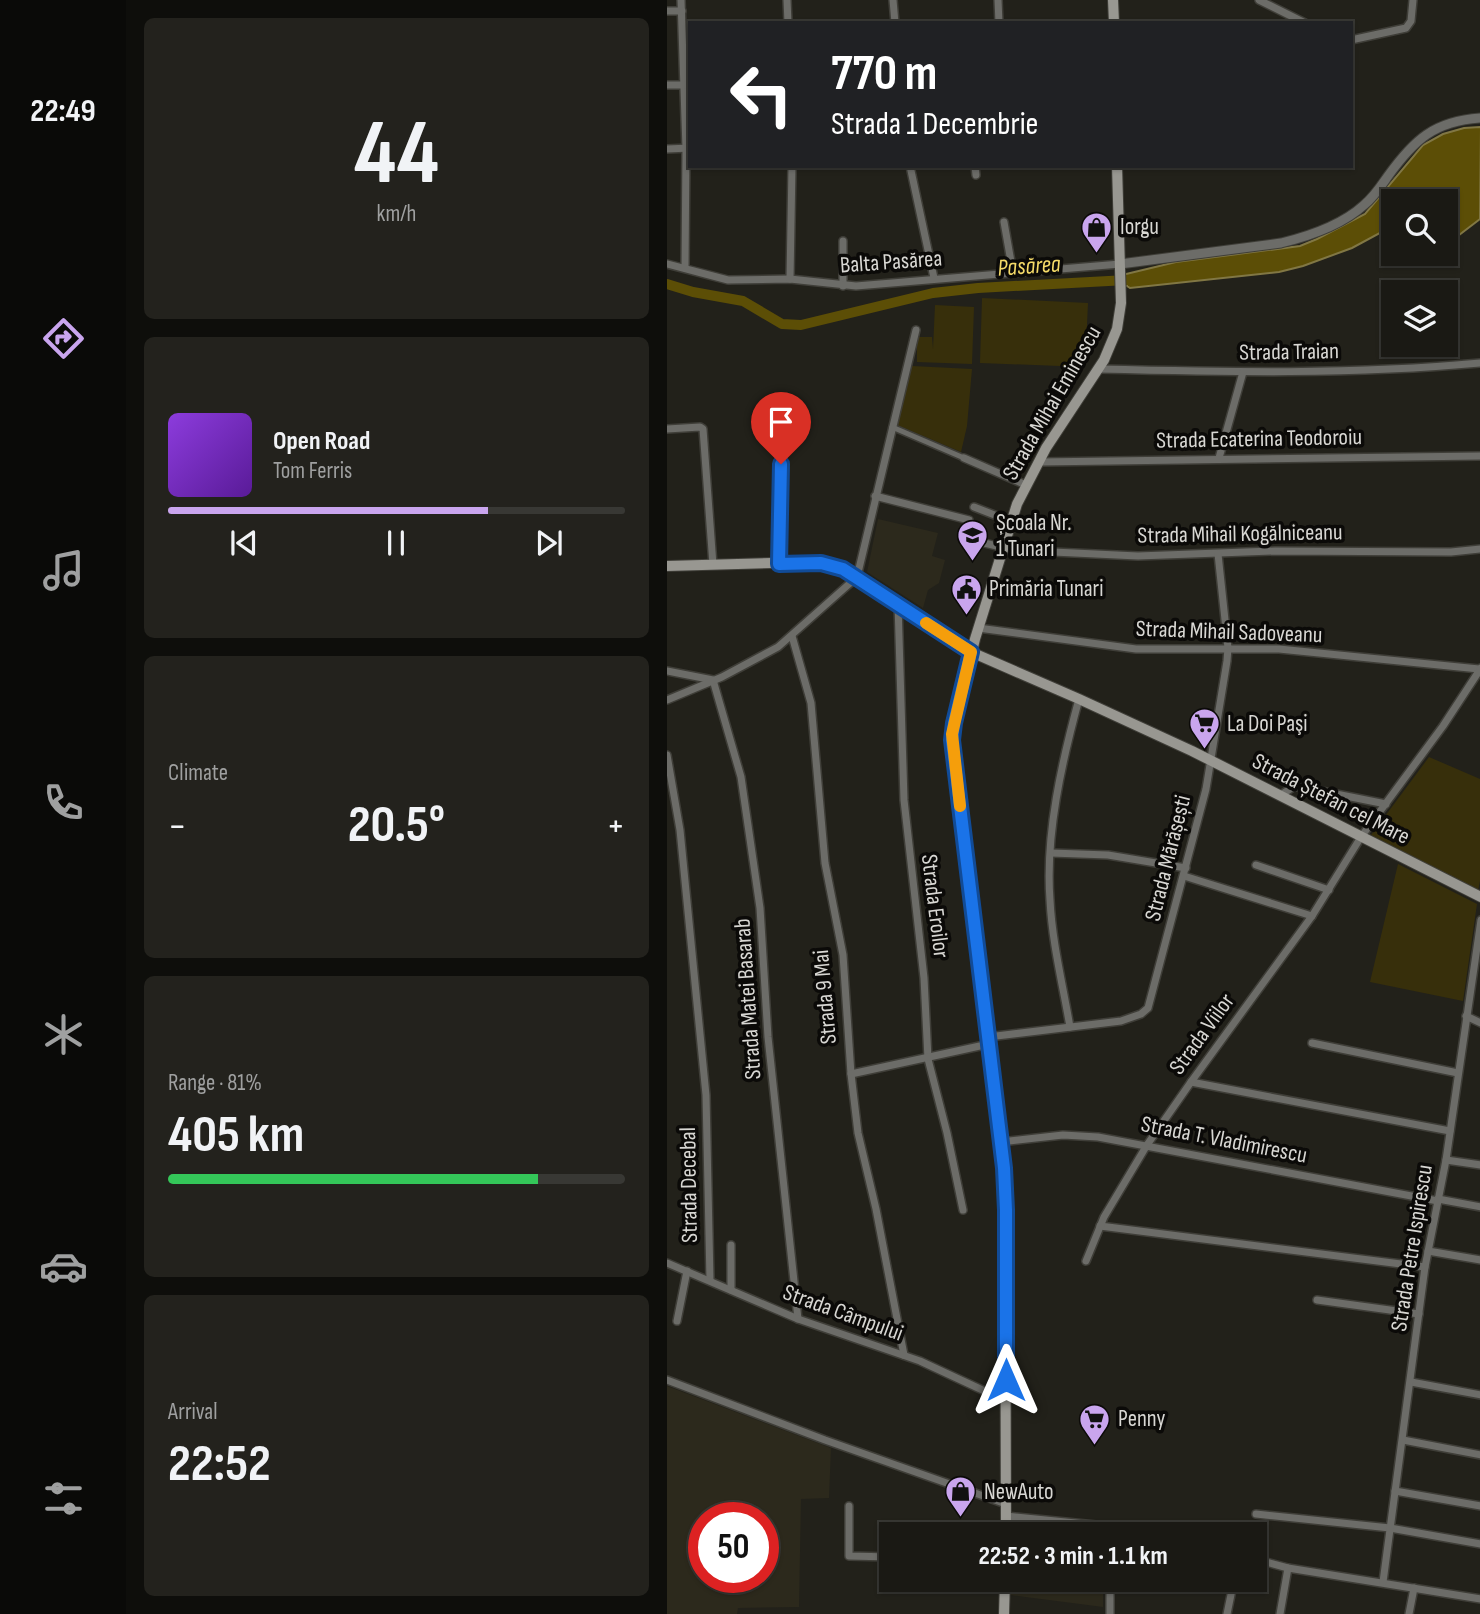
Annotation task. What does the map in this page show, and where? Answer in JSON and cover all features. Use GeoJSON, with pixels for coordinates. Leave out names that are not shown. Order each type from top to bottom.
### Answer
{"type":"FeatureCollection","features":[{"type":"Feature","properties":{"kind":"main road"},"geometry":{"type":"LineString","coordinates":[[1113,0],[1114,21]]}},
{"type":"Feature","properties":{"kind":"main road","name":"Strada Mihai Eminescu"},"geometry":{"type":"LineString","coordinates":[[1006,1522],[1006,1200],[952,740],[971,652],[1010,521],[1039,461],[1110,349],[1117,329],[1120,293],[1117,168]]}},
{"type":"Feature","properties":{"kind":"main road","name":"Strada Ștefan cel Mare"},"geometry":{"type":"LineString","coordinates":[[667,566],[833,565],[857,577],[971,652],[1210,760],[1480,894]]}},
{"type":"Feature","properties":{"kind":"main road"},"geometry":{"type":"LineString","coordinates":[[1004,1612],[1005,1592]]}},
{"type":"Feature","properties":{"kind":"street"},"geometry":{"type":"LineString","coordinates":[[682,0],[688,148],[685,268]]}},
{"type":"Feature","properties":{"kind":"street"},"geometry":{"type":"LineString","coordinates":[[787,0],[788,21]]}},
{"type":"Feature","properties":{"kind":"street"},"geometry":{"type":"LineString","coordinates":[[893,0],[895,21]]}},
{"type":"Feature","properties":{"kind":"street"},"geometry":{"type":"LineString","coordinates":[[998,0],[999,21]]}},
{"type":"Feature","properties":{"kind":"street"},"geometry":{"type":"LineString","coordinates":[[1259,0],[1301,21]]}},
{"type":"Feature","properties":{"kind":"street"},"geometry":{"type":"LineString","coordinates":[[1353,40],[1406,28],[1411,21],[1413,0]]}},
{"type":"Feature","properties":{"kind":"street"},"geometry":{"type":"LineString","coordinates":[[667,11],[682,11]]}},
{"type":"Feature","properties":{"kind":"street"},"geometry":{"type":"LineString","coordinates":[[667,85],[684,85]]}},
{"type":"Feature","properties":{"kind":"street"},"geometry":{"type":"LineString","coordinates":[[1120,267],[1281,243],[1334,225],[1364,205],[1410,148],[1426,133],[1463,119],[1480,118]]}},
{"type":"Feature","properties":{"kind":"street"},"geometry":{"type":"LineString","coordinates":[[667,149],[688,148]]}},
{"type":"Feature","properties":{"kind":"street"},"geometry":{"type":"LineString","coordinates":[[790,279],[792,168]]}},
{"type":"Feature","properties":{"kind":"street"},"geometry":{"type":"LineString","coordinates":[[910,168],[934,278]]}},
{"type":"Feature","properties":{"kind":"street"},"geometry":{"type":"LineString","coordinates":[[975,168],[976,175]]}},
{"type":"Feature","properties":{"kind":"street"},"geometry":{"type":"LineString","coordinates":[[1004,222],[1013,273]]}},
{"type":"Feature","properties":{"kind":"street"},"geometry":{"type":"LineString","coordinates":[[843,241],[843,286]]}},
{"type":"Feature","properties":{"kind":"street","name":"Balta Pasărea"},"geometry":{"type":"LineString","coordinates":[[667,264],[728,280],[790,279],[843,286],[1120,267]]}},
{"type":"Feature","properties":{"kind":"street"},"geometry":{"type":"LineString","coordinates":[[667,700],[759,658],[792,636],[857,577],[916,330]]}},
{"type":"Feature","properties":{"kind":"street","name":"Strada Traian"},"geometry":{"type":"LineString","coordinates":[[1098,369],[1243,372],[1396,370],[1480,363]]}},
{"type":"Feature","properties":{"kind":"street"},"geometry":{"type":"LineString","coordinates":[[1219,457],[1243,372]]}},
{"type":"Feature","properties":{"kind":"street"},"geometry":{"type":"LineString","coordinates":[[892,426],[1026,485]]}},
{"type":"Feature","properties":{"kind":"street"},"geometry":{"type":"LineString","coordinates":[[667,429],[703,429],[713,565]]}},
{"type":"Feature","properties":{"kind":"street"},"geometry":{"type":"LineString","coordinates":[[779,564],[781,432]]}},
{"type":"Feature","properties":{"kind":"street","name":"Strada Ecaterina Teodoroiu"},"geometry":{"type":"LineString","coordinates":[[1039,461],[1480,456]]}},
{"type":"Feature","properties":{"kind":"street","name":"Strada Mihail Kogălniceanu"},"geometry":{"type":"LineString","coordinates":[[875,495],[969,520],[965,534],[968,538],[1001,548],[1138,556],[1275,551],[1480,550]]}},
{"type":"Feature","properties":{"kind":"street"},"geometry":{"type":"LineString","coordinates":[[974,507],[1010,521]]}},
{"type":"Feature","properties":{"kind":"street","name":"Strada Mărășești"},"geometry":{"type":"LineString","coordinates":[[851,1074],[928,1059],[988,1040],[1121,1021],[1145,1011],[1151,1001],[1206,789],[1228,648],[1218,554]]}},
{"type":"Feature","properties":{"kind":"street","name":"Strada Eroilor"},"geometry":{"type":"LineString","coordinates":[[898,604],[904,800],[924,978],[928,1059],[963,1210]]}},
{"type":"Feature","properties":{"kind":"street","name":"Strada Mihail Sadoveanu"},"geometry":{"type":"LineString","coordinates":[[978,628],[1136,649],[1228,648],[1305,652],[1480,669]]}},
{"type":"Feature","properties":{"kind":"street","name":"Strada 9 Mai"},"geometry":{"type":"LineString","coordinates":[[792,636],[811,703],[825,863],[843,955],[858,1133],[879,1222],[904,1355]]}},
{"type":"Feature","properties":{"kind":"street","name":"Strada Viilor"},"geometry":{"type":"LineString","coordinates":[[1086,1262],[1100,1226],[1147,1145],[1312,916],[1361,837],[1443,726],[1480,669]]}},
{"type":"Feature","properties":{"kind":"street"},"geometry":{"type":"LineString","coordinates":[[667,671],[713,680]]}},
{"type":"Feature","properties":{"kind":"street","name":"Strada Matei Basarab"},"geometry":{"type":"LineString","coordinates":[[713,680],[741,778],[760,908],[768,1037],[798,1320]]}},
{"type":"Feature","properties":{"kind":"street"},"geometry":{"type":"LineString","coordinates":[[1069,1027],[1050,902],[1051,853],[1063,762],[1079,699]]}},
{"type":"Feature","properties":{"kind":"street","name":"Strada Decebal"},"geometry":{"type":"LineString","coordinates":[[667,755],[680,830],[705,1095],[710,1280]]}},
{"type":"Feature","properties":{"kind":"street"},"geometry":{"type":"LineString","coordinates":[[1281,795],[1293,787],[1301,787],[1386,804]]}},
{"type":"Feature","properties":{"kind":"street"},"geometry":{"type":"LineString","coordinates":[[1051,853],[1108,855],[1185,872],[1312,916]]}},
{"type":"Feature","properties":{"kind":"street"},"geometry":{"type":"LineString","coordinates":[[1256,864],[1329,890]]}},
{"type":"Feature","properties":{"kind":"street","name":"Strada Petre Ispirescu"},"geometry":{"type":"LineString","coordinates":[[1383,1583],[1425,1267],[1446,1160],[1480,920]]}},
{"type":"Feature","properties":{"kind":"street"},"geometry":{"type":"LineString","coordinates":[[1466,1016],[1480,1023]]}},
{"type":"Feature","properties":{"kind":"street"},"geometry":{"type":"LineString","coordinates":[[1312,1043],[1458,1073]]}},
{"type":"Feature","properties":{"kind":"street"},"geometry":{"type":"LineString","coordinates":[[1191,1082],[1450,1131]]}},
{"type":"Feature","properties":{"kind":"street","name":"Strada T. Vladimirescu"},"geometry":{"type":"LineString","coordinates":[[1001,1142],[1083,1135],[1480,1207]]}},
{"type":"Feature","properties":{"kind":"street"},"geometry":{"type":"LineString","coordinates":[[1446,1160],[1480,1165]]}},
{"type":"Feature","properties":{"kind":"street"},"geometry":{"type":"LineString","coordinates":[[1100,1226],[1425,1267]]}},
{"type":"Feature","properties":{"kind":"street"},"geometry":{"type":"LineString","coordinates":[[731,1245],[731,1290]]}},
{"type":"Feature","properties":{"kind":"street"},"geometry":{"type":"LineString","coordinates":[[1428,1251],[1480,1260]]}},
{"type":"Feature","properties":{"kind":"street","name":"Strada Câmpului"},"geometry":{"type":"LineString","coordinates":[[667,1263],[798,1320],[904,1355],[1006,1401]]}},
{"type":"Feature","properties":{"kind":"street"},"geometry":{"type":"LineString","coordinates":[[677,1321],[687,1271]]}},
{"type":"Feature","properties":{"kind":"street"},"geometry":{"type":"LineString","coordinates":[[1317,1300],[1419,1314]]}},
{"type":"Feature","properties":{"kind":"street"},"geometry":{"type":"LineString","coordinates":[[667,1380],[1006,1504]]}},
{"type":"Feature","properties":{"kind":"street"},"geometry":{"type":"LineString","coordinates":[[1411,1382],[1480,1395]]}},
{"type":"Feature","properties":{"kind":"street"},"geometry":{"type":"LineString","coordinates":[[1403,1440],[1480,1455]]}},
{"type":"Feature","properties":{"kind":"street"},"geometry":{"type":"LineString","coordinates":[[1395,1491],[1480,1506]]}},
{"type":"Feature","properties":{"kind":"street"},"geometry":{"type":"LineString","coordinates":[[849,1506],[849,1556],[879,1557]]}},
{"type":"Feature","properties":{"kind":"street"},"geometry":{"type":"LineString","coordinates":[[1256,1514],[1390,1528],[1480,1544]]}},
{"type":"Feature","properties":{"kind":"street"},"geometry":{"type":"LineString","coordinates":[[1006,1516],[1048,1522]]}},
{"type":"Feature","properties":{"kind":"street"},"geometry":{"type":"LineString","coordinates":[[1267,1562],[1480,1599]]}},
{"type":"Feature","properties":{"kind":"street"},"geometry":{"type":"LineString","coordinates":[[1281,1614],[1288,1568]]}},
{"type":"Feature","properties":{"kind":"street"},"geometry":{"type":"LineString","coordinates":[[1409,1614],[1414,1588]]}},
{"type":"Feature","properties":{"kind":"street"},"geometry":{"type":"LineString","coordinates":[[1110,1592],[1110,1614]]}},
{"type":"Feature","properties":{"kind":"street"},"geometry":{"type":"LineString","coordinates":[[1227,1614],[1232,1592]]}},
{"type":"Feature","properties":{"kind":"shaded area"},"geometry":{"type":"Polygon","coordinates":[[[1481,127],[1480,219],[1458,236],[1458,189],[1386,189],[1423,145],[1443,134],[1481,127]]]}},
{"type":"Feature","properties":{"kind":"shaded area"},"geometry":{"type":"Polygon","coordinates":[[[1381,195],[1381,232],[1352,248],[1303,266],[1279,272],[1130,288],[1127,286],[1126,274],[1176,262],[1300,246],[1365,214],[1381,195]]]}},
{"type":"Feature","properties":{"kind":"shaded area"},"geometry":{"type":"Polygon","coordinates":[[[982,298],[1088,303],[1085,367],[980,363],[982,298]]]}},
{"type":"Feature","properties":{"kind":"shaded area"},"geometry":{"type":"Polygon","coordinates":[[[935,305],[974,307],[972,364],[917,362],[917,337],[932,337],[933,349],[935,305]]]}},
{"type":"Feature","properties":{"kind":"shaded area"},"geometry":{"type":"Polygon","coordinates":[[[912,366],[972,369],[967,426],[961,452],[897,425],[912,366]]]}},
{"type":"Feature","properties":{"kind":"shaded area"},"geometry":{"type":"Polygon","coordinates":[[[878,519],[938,533],[932,556],[945,560],[939,583],[928,590],[923,608],[867,572],[878,519]]]}},
{"type":"Feature","properties":{"kind":"shaded area"},"geometry":{"type":"Polygon","coordinates":[[[1429,757],[1480,779],[1481,876],[1478,891],[1371,835],[1429,757]]]}},
{"type":"Feature","properties":{"kind":"shaded area"},"geometry":{"type":"Polygon","coordinates":[[[1398,864],[1477,904],[1463,1001],[1370,982],[1398,864]]]}},
{"type":"Feature","properties":{"kind":"shaded area"},"geometry":{"type":"Polygon","coordinates":[[[667,1386],[831,1448],[829,1498],[801,1499],[799,1607],[738,1608],[737,1614],[667,1614],[667,1386]]]}},
{"type":"Feature","properties":{"kind":"shaded area"},"geometry":{"type":"Polygon","coordinates":[[[1010,1592],[1103,1592],[1103,1607],[1010,1595],[1010,1592]]]}},
{"type":"Feature","properties":{"kind":"waterway","name":"Pasărea"},"geometry":{"type":"LineString","coordinates":[[667,284],[693,292],[743,301],[782,324],[801,325],[933,293],[1127,280]]}},
{"type":"Feature","properties":{"kind":"slow traffic"},"geometry":{"type":"LineString","coordinates":[[926,623],[971,652],[952,734],[960,806]]}},
{"type":"Feature","properties":{"kind":"place","name":"Iorgu"},"geometry":{"type":"Point","coordinates":[1097,254]}},
{"type":"Feature","properties":{"kind":"place","name":"Școala Nr. 1 Tunari"},"geometry":{"type":"Point","coordinates":[973,563]}},
{"type":"Feature","properties":{"kind":"place","name":"Primăria Tunari"},"geometry":{"type":"Point","coordinates":[966,616]}},
{"type":"Feature","properties":{"kind":"place","name":"La Doi Paşi"},"geometry":{"type":"Point","coordinates":[1204,751]}},
{"type":"Feature","properties":{"kind":"place","name":"Penny"},"geometry":{"type":"Point","coordinates":[1095,1446]}},
{"type":"Feature","properties":{"kind":"place","name":"NewAuto"},"geometry":{"type":"Point","coordinates":[961,1519]}},
{"type":"Feature","properties":{"kind":"route"},"geometry":{"type":"LineString","coordinates":[[781,464],[779,564],[809,562],[843,569],[971,652],[952,740],[1004,1168],[1006,1380]]}}]}
